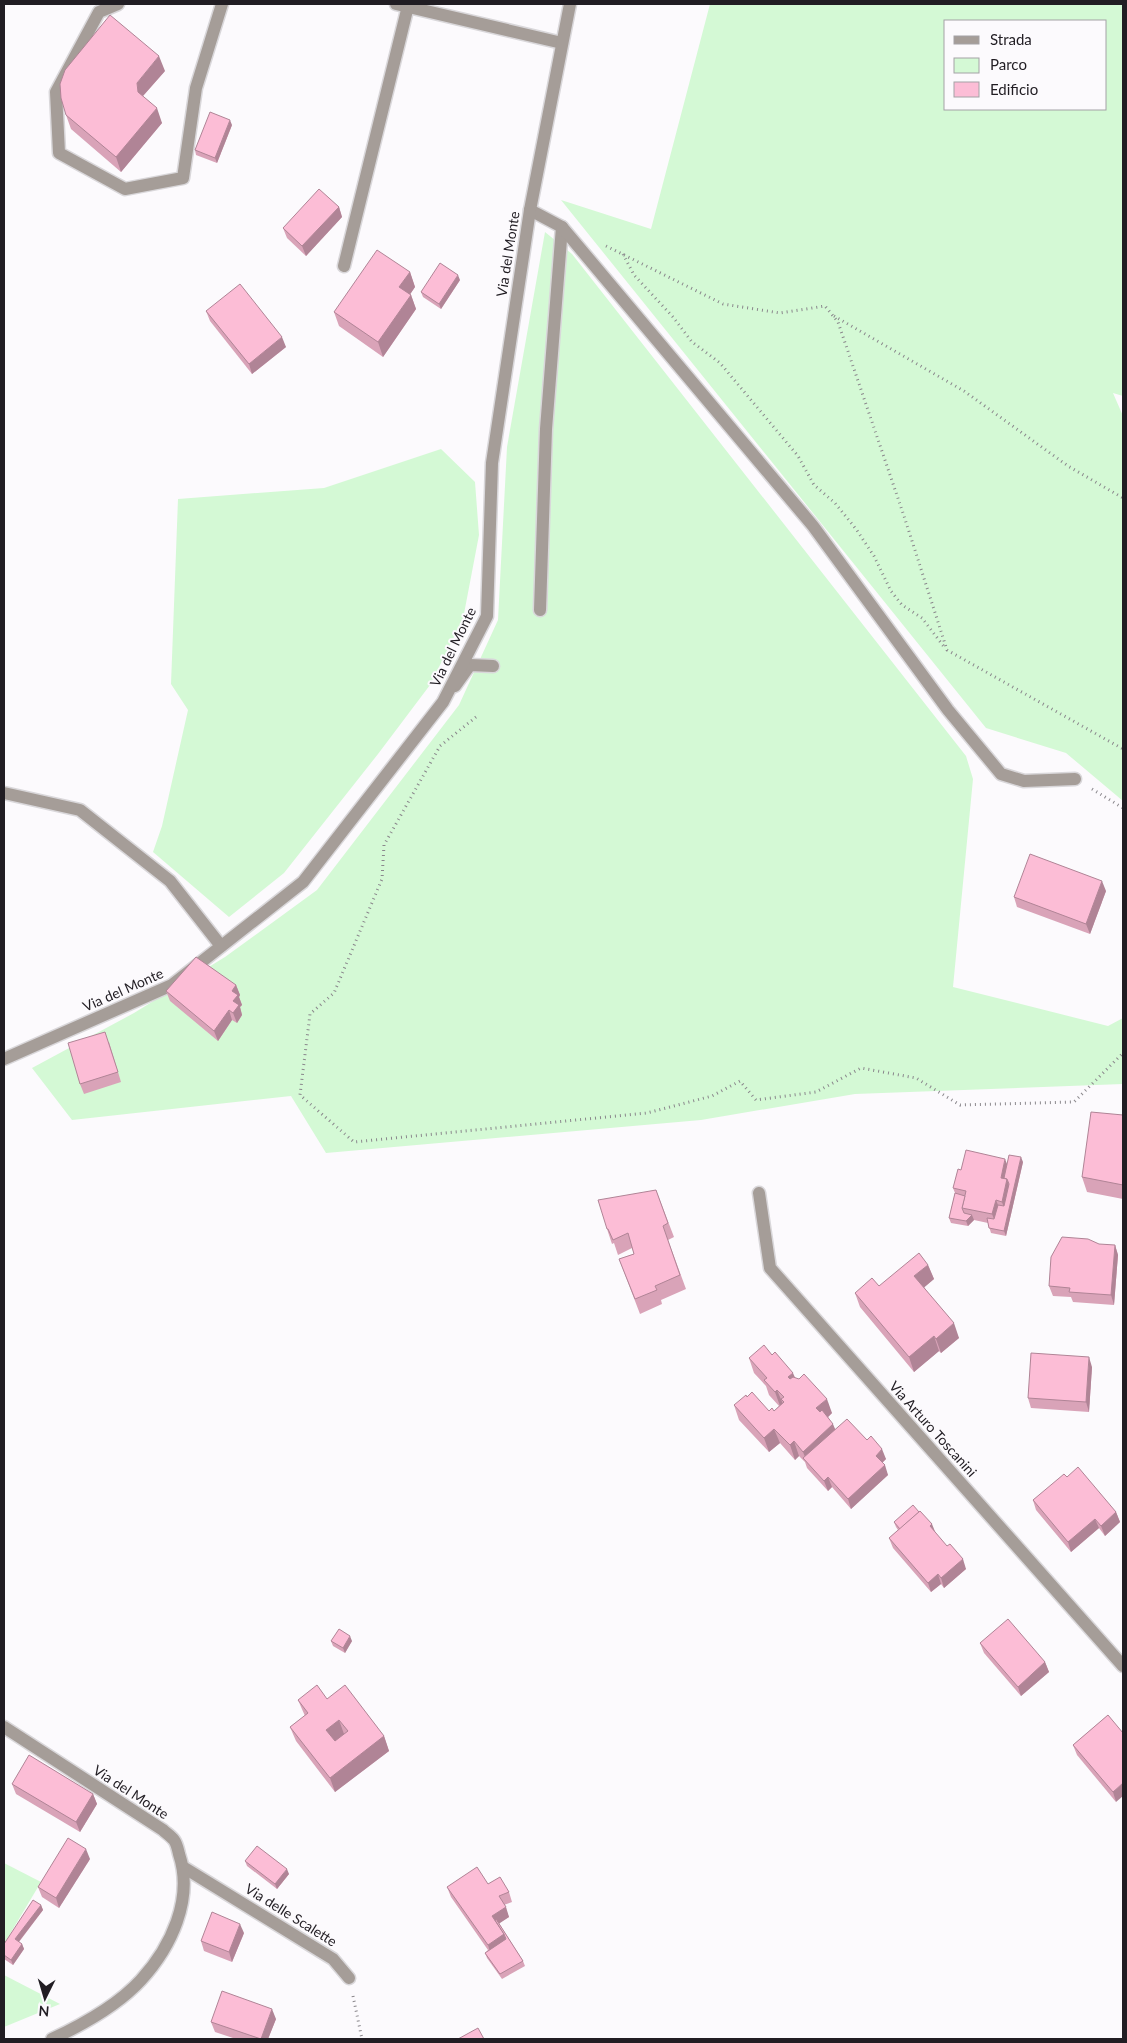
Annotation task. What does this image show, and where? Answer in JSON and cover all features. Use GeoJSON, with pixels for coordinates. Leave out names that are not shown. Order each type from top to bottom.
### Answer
{"type":"FeatureCollection","features":[{"type":"Feature","properties":{"kind":"street"},"geometry":{"type":"LineString","coordinates":[[118,4],[99,12],[56,92],[59,152],[125,189],[183,178],[196,88],[222,4]]}},
{"type":"Feature","properties":{"kind":"street","name":"Via del Monte"},"geometry":{"type":"LineString","coordinates":[[4,1059],[172,985],[303,882],[443,702],[487,616],[492,463],[530,210],[570,4]]}},
{"type":"Feature","properties":{"kind":"street"},"geometry":{"type":"LineString","coordinates":[[344,266],[402,5],[562,43]]}},
{"type":"Feature","properties":{"kind":"street"},"geometry":{"type":"LineString","coordinates":[[530,210],[562,227],[813,526],[948,710],[1001,774],[1024,781],[1074,779]]}},
{"type":"Feature","properties":{"kind":"street"},"geometry":{"type":"LineString","coordinates":[[540,610],[546,429],[562,227]]}},
{"type":"Feature","properties":{"kind":"street"},"geometry":{"type":"LineString","coordinates":[[443,702],[470,666],[493,666]]}},
{"type":"Feature","properties":{"kind":"street"},"geometry":{"type":"LineString","coordinates":[[4,793],[80,810],[170,881],[221,946]]}},
{"type":"Feature","properties":{"kind":"street","name":"Via Arturo Toscanini"},"geometry":{"type":"LineString","coordinates":[[759,1193],[770,1268],[1123,1666]]}},
{"type":"Feature","properties":{"kind":"street","name":"Via del Monte"},"geometry":{"type":"LineString","coordinates":[[4,1727],[162,1830],[174,1840],[184,1867],[184,1893],[177,1921],[163,1951],[140,1981],[102,2012],[52,2039]]}},
{"type":"Feature","properties":{"kind":"street","name":"Via delle Scalette"},"geometry":{"type":"LineString","coordinates":[[184,1867],[333,1959],[349,1978]]}},
{"type":"Feature","properties":{"kind":"path"},"geometry":{"type":"LineString","coordinates":[[605,246],[723,304],[780,313],[825,306],[838,322],[947,650]]}},
{"type":"Feature","properties":{"kind":"path"},"geometry":{"type":"LineString","coordinates":[[622,253],[634,275],[673,317],[692,342],[720,363],[798,456],[814,485],[835,503],[856,529],[874,556],[891,591],[902,605],[922,618],[947,650],[1123,749]]}},
{"type":"Feature","properties":{"kind":"path"},"geometry":{"type":"LineString","coordinates":[[832,315],[964,391],[1068,466],[1123,498]]}},
{"type":"Feature","properties":{"kind":"path"},"geometry":{"type":"LineString","coordinates":[[476,717],[440,746],[384,845],[382,879],[334,993],[310,1014],[300,1095],[354,1142],[647,1113],[712,1096],[740,1081],[756,1100],[816,1092],[861,1068],[916,1078],[960,1105],[1074,1102],[1123,1053]]}},
{"type":"Feature","properties":{"kind":"path"},"geometry":{"type":"LineString","coordinates":[[1074,779],[1123,808]]}},
{"type":"Feature","properties":{"kind":"path"},"geometry":{"type":"LineString","coordinates":[[349,1978],[362,2039]]}},
{"type":"Feature","properties":{"kind":"green space"},"geometry":{"type":"Polygon","coordinates":[[[710,4],[1123,4],[1123,396],[1113,393],[1123,416],[1123,801],[1066,753],[986,728],[561,200],[651,229],[710,4]]]}},
{"type":"Feature","properties":{"kind":"green space"},"geometry":{"type":"Polygon","coordinates":[[[545,232],[572,254],[966,756],[973,779],[953,987],[1108,1026],[1123,1018],[1123,1084],[855,1094],[701,1120],[326,1153],[291,1096],[72,1120],[32,1068],[134,1013],[225,957],[317,890],[459,705],[498,620],[507,447],[545,232]]]}},
{"type":"Feature","properties":{"kind":"green space"},"geometry":{"type":"Polygon","coordinates":[[[441,449],[475,482],[479,535],[463,619],[430,685],[378,754],[284,873],[229,917],[153,852],[162,826],[188,710],[171,684],[178,499],[324,488],[441,449]]]}},
{"type":"Feature","properties":{"kind":"green space"},"geometry":{"type":"Polygon","coordinates":[[[4,1863],[41,1882],[4,1944],[4,1863]]]}},
{"type":"Feature","properties":{"kind":"green space"},"geometry":{"type":"Polygon","coordinates":[[[4,1975],[60,2004],[4,2027],[4,1975]]]}},
{"type":"Feature","properties":{"kind":"building"},"geometry":{"type":"Polygon","coordinates":[[[110,15],[159,56],[137,83],[138,92],[157,108],[116,157],[66,115],[61,98],[60,84],[65,70],[110,15]]]}},
{"type":"Feature","properties":{"kind":"building"},"geometry":{"type":"Polygon","coordinates":[[[210,112],[230,120],[215,158],[195,150],[210,112]]]}},
{"type":"Feature","properties":{"kind":"building"},"geometry":{"type":"Polygon","coordinates":[[[319,189],[339,207],[302,246],[283,228],[319,189]]]}},
{"type":"Feature","properties":{"kind":"building"},"geometry":{"type":"Polygon","coordinates":[[[377,250],[410,272],[399,287],[411,295],[378,342],[334,312],[377,250]]]}},
{"type":"Feature","properties":{"kind":"building"},"geometry":{"type":"Polygon","coordinates":[[[440,263],[458,275],[439,304],[421,292],[440,263]]]}},
{"type":"Feature","properties":{"kind":"building"},"geometry":{"type":"Polygon","coordinates":[[[240,284],[282,337],[249,364],[206,311],[240,284]]]}},
{"type":"Feature","properties":{"kind":"building"},"geometry":{"type":"Polygon","coordinates":[[[1030,854],[1102,881],[1086,924],[1014,897],[1030,854]]]}},
{"type":"Feature","properties":{"kind":"building"},"geometry":{"type":"Polygon","coordinates":[[[196,957],[236,985],[232,991],[238,995],[233,1001],[239,1005],[233,1013],[229,1010],[214,1031],[166,991],[196,957]]]}},
{"type":"Feature","properties":{"kind":"building"},"geometry":{"type":"Polygon","coordinates":[[[105,1032],[118,1072],[80,1084],[68,1043],[105,1032]]]}},
{"type":"Feature","properties":{"kind":"building"},"geometry":{"type":"Polygon","coordinates":[[[1091,1112],[1123,1115],[1123,1185],[1082,1177],[1091,1112]]]}},
{"type":"Feature","properties":{"kind":"building"},"geometry":{"type":"Polygon","coordinates":[[[966,1150],[1005,1159],[1001,1178],[1007,1179],[1002,1202],[996,1200],[992,1214],[962,1208],[966,1191],[953,1188],[958,1169],[961,1170],[966,1150]]]}},
{"type":"Feature","properties":{"kind":"building"},"geometry":{"type":"Polygon","coordinates":[[[1009,1155],[1021,1157],[1004,1231],[989,1228],[987,1218],[994,1219],[998,1205],[1004,1206],[1009,1184],[1007,1179],[1004,1178],[1009,1155]]]}},
{"type":"Feature","properties":{"kind":"building"},"geometry":{"type":"Polygon","coordinates":[[[656,1190],[668,1223],[663,1226],[680,1275],[655,1286],[657,1290],[635,1299],[619,1259],[634,1254],[628,1233],[613,1240],[607,1229],[598,1200],[656,1190]]]}},
{"type":"Feature","properties":{"kind":"building"},"geometry":{"type":"Polygon","coordinates":[[[955,1193],[965,1196],[962,1208],[964,1213],[972,1215],[966,1221],[949,1218],[955,1193]]]}},
{"type":"Feature","properties":{"kind":"building"},"geometry":{"type":"Polygon","coordinates":[[[1062,1237],[1088,1239],[1099,1244],[1115,1245],[1111,1295],[1069,1292],[1070,1288],[1049,1286],[1051,1257],[1062,1237]]]}},
{"type":"Feature","properties":{"kind":"building"},"geometry":{"type":"Polygon","coordinates":[[[919,1253],[928,1265],[914,1276],[954,1323],[936,1339],[934,1336],[909,1357],[855,1293],[872,1278],[879,1286],[919,1253]]]}},
{"type":"Feature","properties":{"kind":"building"},"geometry":{"type":"Polygon","coordinates":[[[764,1345],[772,1355],[775,1352],[793,1373],[788,1377],[790,1379],[793,1377],[799,1379],[804,1374],[827,1399],[816,1408],[820,1412],[822,1410],[833,1424],[803,1452],[794,1441],[790,1445],[774,1429],[764,1438],[734,1405],[752,1392],[769,1411],[772,1408],[774,1411],[784,1402],[781,1399],[784,1397],[777,1390],[775,1392],[764,1380],[767,1378],[749,1358],[764,1345]]]}},
{"type":"Feature","properties":{"kind":"building"},"geometry":{"type":"Polygon","coordinates":[[[1031,1353],[1089,1357],[1086,1402],[1028,1398],[1031,1353]]]}},
{"type":"Feature","properties":{"kind":"building"},"geometry":{"type":"Polygon","coordinates":[[[847,1419],[867,1440],[871,1436],[882,1449],[876,1456],[885,1465],[848,1499],[828,1477],[824,1481],[803,1458],[847,1419]]]}},
{"type":"Feature","properties":{"kind":"building"},"geometry":{"type":"Polygon","coordinates":[[[1078,1467],[1116,1512],[1101,1526],[1095,1519],[1068,1542],[1033,1500],[1064,1474],[1067,1477],[1078,1467]]]}},
{"type":"Feature","properties":{"kind":"building"},"geometry":{"type":"Polygon","coordinates":[[[913,1505],[919,1512],[900,1529],[894,1522],[913,1505]]]}},
{"type":"Feature","properties":{"kind":"building"},"geometry":{"type":"Polygon","coordinates":[[[920,1511],[932,1524],[930,1526],[947,1546],[950,1544],[963,1559],[941,1578],[938,1574],[928,1583],[889,1538],[920,1511]]]}},
{"type":"Feature","properties":{"kind":"building"},"geometry":{"type":"Polygon","coordinates":[[[1008,1619],[1045,1662],[1018,1687],[980,1643],[1008,1619]]]}},
{"type":"Feature","properties":{"kind":"building"},"geometry":{"type":"Polygon","coordinates":[[[339,1629],[350,1636],[343,1648],[331,1641],[339,1629]]]}},
{"type":"Feature","properties":{"kind":"building"},"geometry":{"type":"Polygon","coordinates":[[[317,1685],[327,1699],[345,1685],[384,1736],[330,1778],[290,1727],[308,1713],[298,1700],[317,1685]],[[339,1720],[326,1730],[335,1741],[348,1731],[339,1720]]]}},
{"type":"Feature","properties":{"kind":"building"},"geometry":{"type":"Polygon","coordinates":[[[1108,1715],[1123,1733],[1123,1783],[1113,1792],[1073,1745],[1108,1715]]]}},
{"type":"Feature","properties":{"kind":"building"},"geometry":{"type":"Polygon","coordinates":[[[29,1755],[93,1794],[76,1822],[12,1784],[29,1755]]]}},
{"type":"Feature","properties":{"kind":"building"},"geometry":{"type":"Polygon","coordinates":[[[68,1838],[86,1849],[56,1898],[38,1887],[68,1838]]]}},
{"type":"Feature","properties":{"kind":"building"},"geometry":{"type":"Polygon","coordinates":[[[257,1846],[287,1869],[275,1884],[245,1861],[257,1846]]]}},
{"type":"Feature","properties":{"kind":"building"},"geometry":{"type":"Polygon","coordinates":[[[477,1867],[488,1884],[500,1877],[509,1892],[499,1896],[506,1907],[492,1916],[504,1934],[488,1945],[447,1887],[477,1867]]]}},
{"type":"Feature","properties":{"kind":"building"},"geometry":{"type":"Polygon","coordinates":[[[33,1900],[41,1905],[15,1939],[22,1944],[11,1960],[4,1955],[4,1944],[33,1900]]]}},
{"type":"Feature","properties":{"kind":"building"},"geometry":{"type":"Polygon","coordinates":[[[212,1912],[240,1924],[229,1952],[201,1941],[212,1912]]]}},
{"type":"Feature","properties":{"kind":"building"},"geometry":{"type":"Polygon","coordinates":[[[496,1919],[523,1961],[500,1974],[485,1953],[506,1939],[496,1919]]]}},
{"type":"Feature","properties":{"kind":"building"},"geometry":{"type":"Polygon","coordinates":[[[222,1991],[272,2009],[261,2039],[211,2022],[222,1991]]]}},
{"type":"Feature","properties":{"kind":"building"},"geometry":{"type":"Polygon","coordinates":[[[478,2028],[484,2039],[458,2039],[478,2028]]]}}]}
